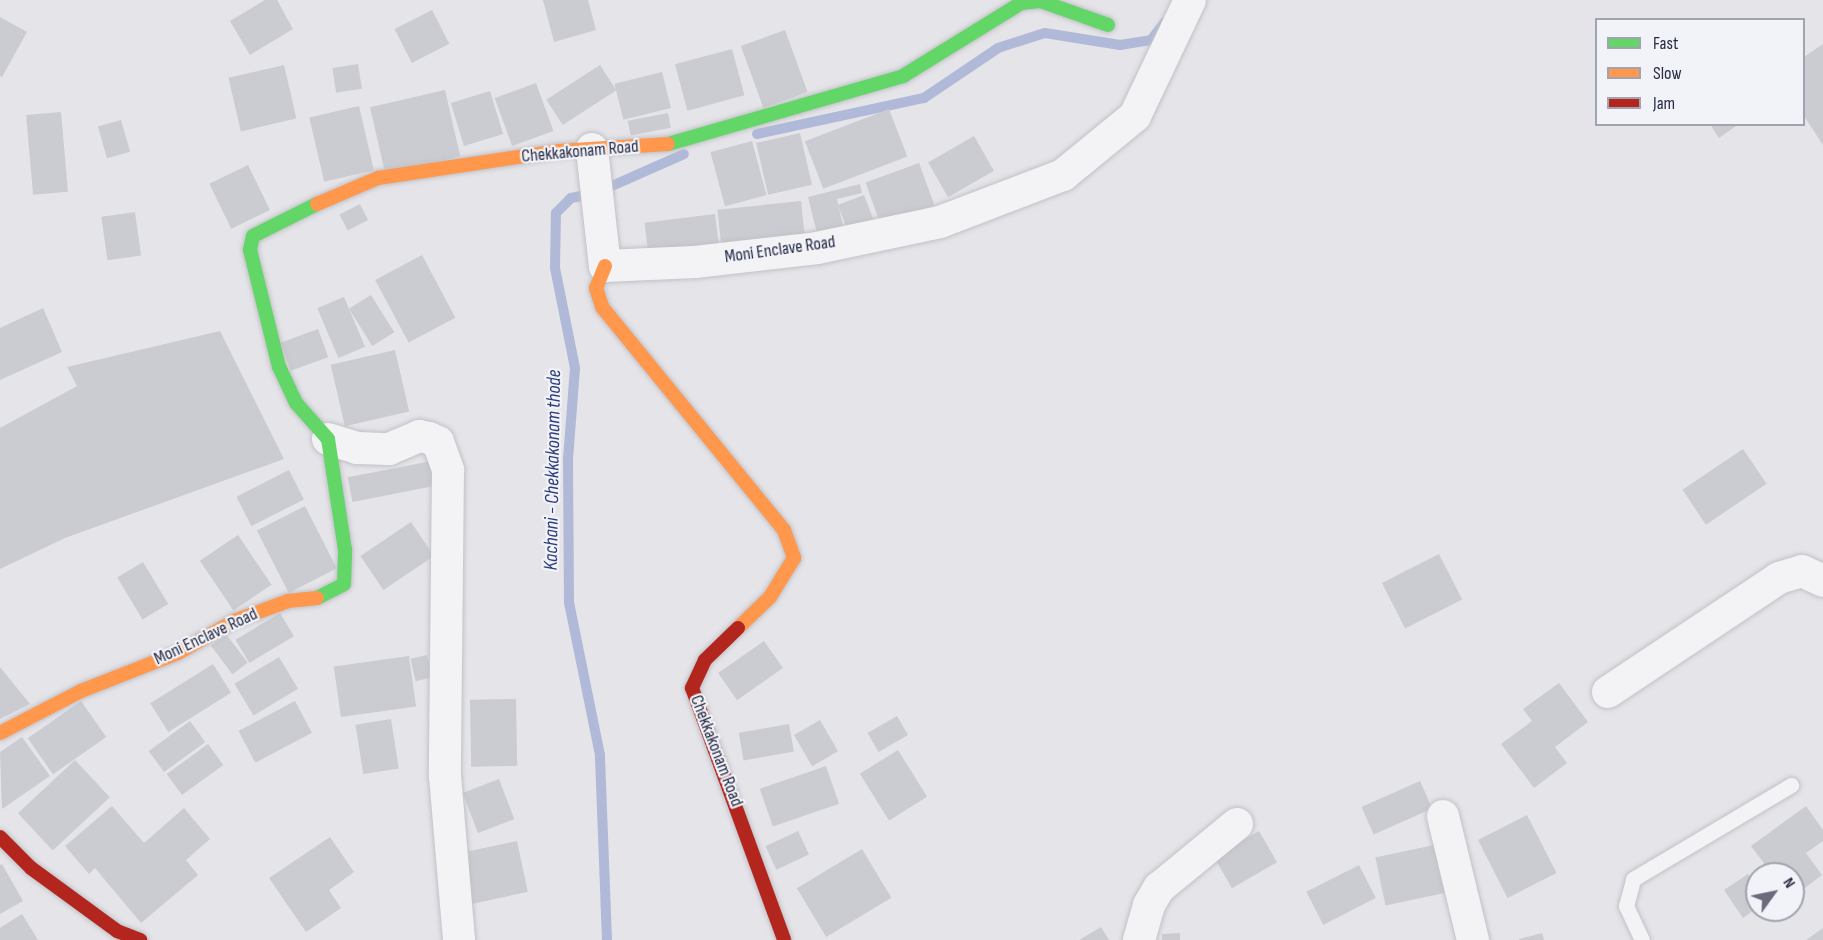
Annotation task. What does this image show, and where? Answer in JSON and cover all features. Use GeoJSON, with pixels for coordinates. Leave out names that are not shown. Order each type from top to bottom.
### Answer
{"type":"FeatureCollection","features":[{"type":"Feature","properties":{"kind":"street","name":"Chekkakonam Road"},"geometry":{"type":"LineString","coordinates":[[328,439],[296,403],[279,367],[254,270],[253,236],[281,219],[378,178],[592,149],[664,145],[903,76],[1021,3],[1040,0],[1108,26]]}},
{"type":"Feature","properties":{"kind":"street","name":"Moni Enclave Road"},"geometry":{"type":"LineString","coordinates":[[605,266],[695,262],[817,248],[940,222],[1063,175],[1135,116],[1190,0]]}},
{"type":"Feature","properties":{"kind":"street"},"geometry":{"type":"LineString","coordinates":[[592,149],[605,266]]}},
{"type":"Feature","properties":{"kind":"street","name":"Chekkakonam Road"},"geometry":{"type":"LineString","coordinates":[[605,266],[596,288],[605,311],[778,522],[794,558],[770,597],[705,660],[692,688],[783,940]]}},
{"type":"Feature","properties":{"kind":"street"},"geometry":{"type":"LineString","coordinates":[[328,439],[357,448],[389,449],[419,436],[429,438],[438,442],[448,471],[445,776],[459,940]]}},
{"type":"Feature","properties":{"kind":"street","name":"Moni Enclave Road"},"geometry":{"type":"LineString","coordinates":[[0,733],[81,691],[178,653],[234,621],[288,601],[320,598],[344,584],[339,506],[328,439]]}},
{"type":"Feature","properties":{"kind":"street"},"geometry":{"type":"LineString","coordinates":[[1608,692],[1779,578],[1802,571],[1823,581]]}},
{"type":"Feature","properties":{"kind":"street"},"geometry":{"type":"LineString","coordinates":[[1443,816],[1473,940]]}},
{"type":"Feature","properties":{"kind":"street"},"geometry":{"type":"LineString","coordinates":[[1139,940],[1149,905],[1159,888],[1237,824]]}},
{"type":"Feature","properties":{"kind":"street"},"geometry":{"type":"LineString","coordinates":[[0,837],[31,868],[124,937]]}},
{"type":"Feature","properties":{"kind":"lane"},"geometry":{"type":"LineString","coordinates":[[1642,940],[1626,906],[1633,879],[1791,785]]}},
{"type":"Feature","properties":{"kind":"building"},"geometry":{"type":"Polygon","coordinates":[[[265,0],[277,0],[293,29],[250,55],[230,21],[265,0]]]}},
{"type":"Feature","properties":{"kind":"building"},"geometry":{"type":"Polygon","coordinates":[[[543,0],[588,0],[596,30],[554,42],[543,0]]]}},
{"type":"Feature","properties":{"kind":"building"},"geometry":{"type":"Polygon","coordinates":[[[432,10],[449,44],[412,63],[395,29],[432,10]]]}},
{"type":"Feature","properties":{"kind":"building"},"geometry":{"type":"Polygon","coordinates":[[[0,17],[27,32],[2,77],[0,76],[0,17]]]}},
{"type":"Feature","properties":{"kind":"building"},"geometry":{"type":"Polygon","coordinates":[[[785,30],[808,92],[763,108],[741,46],[785,30]]]}},
{"type":"Feature","properties":{"kind":"building"},"geometry":{"type":"Polygon","coordinates":[[[1823,44],[1823,145],[1805,118],[1805,56],[1823,44]]]}},
{"type":"Feature","properties":{"kind":"building"},"geometry":{"type":"Polygon","coordinates":[[[732,49],[744,95],[687,111],[675,64],[732,49]]]}},
{"type":"Feature","properties":{"kind":"building"},"geometry":{"type":"Polygon","coordinates":[[[358,64],[362,89],[336,93],[332,68],[358,64]]]}},
{"type":"Feature","properties":{"kind":"building"},"geometry":{"type":"Polygon","coordinates":[[[284,65],[296,119],[241,131],[228,78],[284,65]]]}},
{"type":"Feature","properties":{"kind":"building"},"geometry":{"type":"Polygon","coordinates":[[[600,65],[616,90],[563,125],[546,100],[600,65]]]}},
{"type":"Feature","properties":{"kind":"building"},"geometry":{"type":"Polygon","coordinates":[[[662,72],[671,108],[623,120],[614,84],[662,72]]]}},
{"type":"Feature","properties":{"kind":"building"},"geometry":{"type":"Polygon","coordinates":[[[536,83],[553,131],[512,146],[495,98],[536,83]]]}},
{"type":"Feature","properties":{"kind":"building"},"geometry":{"type":"Polygon","coordinates":[[[445,90],[460,156],[385,174],[370,107],[445,90]]]}},
{"type":"Feature","properties":{"kind":"building"},"geometry":{"type":"Polygon","coordinates":[[[490,91],[503,134],[464,146],[451,103],[490,91]]]}},
{"type":"Feature","properties":{"kind":"building"},"geometry":{"type":"Polygon","coordinates":[[[359,106],[374,170],[324,182],[309,117],[359,106]]]}},
{"type":"Feature","properties":{"kind":"building"},"geometry":{"type":"Polygon","coordinates":[[[889,109],[907,157],[823,189],[805,141],[889,109]]]}},
{"type":"Feature","properties":{"kind":"building"},"geometry":{"type":"Polygon","coordinates":[[[61,112],[68,192],[33,195],[26,115],[61,112]]]}},
{"type":"Feature","properties":{"kind":"building"},"geometry":{"type":"Polygon","coordinates":[[[668,113],[671,128],[631,136],[628,121],[668,113]]]}},
{"type":"Feature","properties":{"kind":"building"},"geometry":{"type":"Polygon","coordinates":[[[121,120],[130,152],[107,158],[98,127],[121,120]]]}},
{"type":"Feature","properties":{"kind":"building"},"geometry":{"type":"Polygon","coordinates":[[[1711,126],[1736,126],[1719,138],[1711,126]]]}},
{"type":"Feature","properties":{"kind":"building"},"geometry":{"type":"Polygon","coordinates":[[[800,133],[812,185],[768,195],[756,143],[800,133]]]}},
{"type":"Feature","properties":{"kind":"building"},"geometry":{"type":"Polygon","coordinates":[[[974,136],[994,171],[948,197],[928,162],[974,136]]]}},
{"type":"Feature","properties":{"kind":"building"},"geometry":{"type":"Polygon","coordinates":[[[752,141],[766,195],[725,206],[710,152],[752,141]]]}},
{"type":"Feature","properties":{"kind":"building"},"geometry":{"type":"Polygon","coordinates":[[[919,163],[934,205],[881,225],[865,182],[919,163]]]}},
{"type":"Feature","properties":{"kind":"building"},"geometry":{"type":"Polygon","coordinates":[[[248,165],[270,210],[231,229],[209,184],[248,165]]]}},
{"type":"Feature","properties":{"kind":"building"},"geometry":{"type":"Polygon","coordinates":[[[860,184],[862,193],[837,199],[845,235],[819,241],[808,197],[860,184]]]}},
{"type":"Feature","properties":{"kind":"building"},"geometry":{"type":"Polygon","coordinates":[[[864,195],[876,227],[850,237],[838,205],[864,195]]]}},
{"type":"Feature","properties":{"kind":"building"},"geometry":{"type":"Polygon","coordinates":[[[801,201],[806,247],[722,256],[717,210],[801,201]]]}},
{"type":"Feature","properties":{"kind":"building"},"geometry":{"type":"Polygon","coordinates":[[[360,204],[368,220],[348,230],[340,214],[360,204]]]}},
{"type":"Feature","properties":{"kind":"building"},"geometry":{"type":"Polygon","coordinates":[[[135,212],[141,256],[107,260],[101,217],[135,212]]]}},
{"type":"Feature","properties":{"kind":"building"},"geometry":{"type":"Polygon","coordinates":[[[715,214],[719,246],[648,254],[645,223],[715,214]]]}},
{"type":"Feature","properties":{"kind":"building"},"geometry":{"type":"Polygon","coordinates":[[[422,255],[455,318],[409,343],[375,280],[422,255]]]}},
{"type":"Feature","properties":{"kind":"building"},"geometry":{"type":"Polygon","coordinates":[[[371,295],[394,332],[372,346],[349,309],[371,295]]]}},
{"type":"Feature","properties":{"kind":"building"},"geometry":{"type":"Polygon","coordinates":[[[344,297],[365,347],[338,358],[317,308],[344,297]]]}},
{"type":"Feature","properties":{"kind":"building"},"geometry":{"type":"Polygon","coordinates":[[[43,308],[62,352],[0,380],[0,328],[43,308]]]}},
{"type":"Feature","properties":{"kind":"building"},"geometry":{"type":"Polygon","coordinates":[[[318,329],[328,357],[291,371],[280,343],[318,329]]]}},
{"type":"Feature","properties":{"kind":"building"},"geometry":{"type":"Polygon","coordinates":[[[220,331],[284,459],[65,538],[0,569],[0,428],[77,386],[67,367],[220,331]]]}},
{"type":"Feature","properties":{"kind":"building"},"geometry":{"type":"Polygon","coordinates":[[[395,350],[409,411],[345,426],[331,365],[395,350]]]}},
{"type":"Feature","properties":{"kind":"building"},"geometry":{"type":"Polygon","coordinates":[[[1743,449],[1766,484],[1706,525],[1682,490],[1743,449]]]}},
{"type":"Feature","properties":{"kind":"building"},"geometry":{"type":"Polygon","coordinates":[[[437,460],[442,485],[352,502],[348,477],[437,460]]]}},
{"type":"Feature","properties":{"kind":"building"},"geometry":{"type":"Polygon","coordinates":[[[289,470],[304,499],[251,526],[236,497],[289,470]]]}},
{"type":"Feature","properties":{"kind":"building"},"geometry":{"type":"Polygon","coordinates":[[[305,506],[337,568],[289,593],[257,531],[305,506]]]}},
{"type":"Feature","properties":{"kind":"building"},"geometry":{"type":"Polygon","coordinates":[[[411,522],[434,556],[383,590],[360,556],[411,522]]]}},
{"type":"Feature","properties":{"kind":"building"},"geometry":{"type":"Polygon","coordinates":[[[238,535],[272,585],[233,610],[200,561],[238,535]]]}},
{"type":"Feature","properties":{"kind":"building"},"geometry":{"type":"Polygon","coordinates":[[[1439,554],[1462,599],[1405,628],[1382,583],[1439,554]]]}},
{"type":"Feature","properties":{"kind":"building"},"geometry":{"type":"Polygon","coordinates":[[[143,562],[168,604],[143,619],[117,577],[143,562]]]}},
{"type":"Feature","properties":{"kind":"building"},"geometry":{"type":"Polygon","coordinates":[[[280,613],[294,636],[249,663],[235,640],[280,613]]]}},
{"type":"Feature","properties":{"kind":"building"},"geometry":{"type":"Polygon","coordinates":[[[226,634],[248,663],[232,674],[211,645],[226,634]]]}},
{"type":"Feature","properties":{"kind":"building"},"geometry":{"type":"Polygon","coordinates":[[[764,641],[783,668],[737,700],[718,673],[764,641]]]}},
{"type":"Feature","properties":{"kind":"building"},"geometry":{"type":"Polygon","coordinates":[[[427,655],[432,677],[416,681],[410,659],[427,655]]]}},
{"type":"Feature","properties":{"kind":"building"},"geometry":{"type":"Polygon","coordinates":[[[409,656],[416,707],[341,717],[334,667],[409,656]]]}},
{"type":"Feature","properties":{"kind":"building"},"geometry":{"type":"Polygon","coordinates":[[[279,657],[298,689],[253,715],[234,684],[279,657]]]}},
{"type":"Feature","properties":{"kind":"building"},"geometry":{"type":"Polygon","coordinates":[[[213,664],[231,693],[168,732],[150,703],[213,664]]]}},
{"type":"Feature","properties":{"kind":"building"},"geometry":{"type":"Polygon","coordinates":[[[0,667],[30,704],[0,719],[0,667]]]}},
{"type":"Feature","properties":{"kind":"building"},"geometry":{"type":"Polygon","coordinates":[[[1559,683],[1588,722],[1555,747],[1567,763],[1534,788],[1501,744],[1532,721],[1523,709],[1559,683]]]}},
{"type":"Feature","properties":{"kind":"building"},"geometry":{"type":"Polygon","coordinates":[[[516,699],[517,766],[471,767],[470,700],[516,699]]]}},
{"type":"Feature","properties":{"kind":"building"},"geometry":{"type":"Polygon","coordinates":[[[81,701],[106,737],[53,774],[28,738],[81,701]]]}},
{"type":"Feature","properties":{"kind":"building"},"geometry":{"type":"Polygon","coordinates":[[[295,701],[312,733],[255,763],[238,731],[295,701]]]}},
{"type":"Feature","properties":{"kind":"building"},"geometry":{"type":"Polygon","coordinates":[[[897,716],[908,735],[879,752],[868,733],[897,716]]]}},
{"type":"Feature","properties":{"kind":"building"},"geometry":{"type":"Polygon","coordinates":[[[391,719],[399,768],[363,774],[355,725],[391,719]]]}},
{"type":"Feature","properties":{"kind":"building"},"geometry":{"type":"Polygon","coordinates":[[[820,720],[838,751],[812,766],[794,735],[820,720]]]}},
{"type":"Feature","properties":{"kind":"building"},"geometry":{"type":"Polygon","coordinates":[[[190,721],[205,742],[164,772],[149,751],[190,721]]]}},
{"type":"Feature","properties":{"kind":"building"},"geometry":{"type":"Polygon","coordinates":[[[789,724],[794,752],[744,760],[739,733],[789,724]]]}},
{"type":"Feature","properties":{"kind":"building"},"geometry":{"type":"Polygon","coordinates":[[[22,737],[50,776],[2,809],[0,752],[22,737]]]}},
{"type":"Feature","properties":{"kind":"building"},"geometry":{"type":"Polygon","coordinates":[[[208,744],[223,765],[182,795],[167,774],[208,744]]]}},
{"type":"Feature","properties":{"kind":"building"},"geometry":{"type":"Polygon","coordinates":[[[898,750],[927,797],[889,820],[860,774],[898,750]]]}},
{"type":"Feature","properties":{"kind":"building"},"geometry":{"type":"Polygon","coordinates":[[[75,760],[110,797],[53,850],[18,813],[75,760]]]}},
{"type":"Feature","properties":{"kind":"building"},"geometry":{"type":"Polygon","coordinates":[[[826,766],[839,804],[773,827],[760,789],[826,766]]]}},
{"type":"Feature","properties":{"kind":"building"},"geometry":{"type":"Polygon","coordinates":[[[499,779],[514,819],[478,833],[463,793],[499,779]]]}},
{"type":"Feature","properties":{"kind":"building"},"geometry":{"type":"Polygon","coordinates":[[[1420,781],[1432,808],[1374,834],[1362,807],[1420,781]]]}},
{"type":"Feature","properties":{"kind":"building"},"geometry":{"type":"Polygon","coordinates":[[[112,806],[144,843],[184,808],[210,839],[186,860],[198,875],[141,923],[95,868],[89,874],[65,846],[112,806]]]}},
{"type":"Feature","properties":{"kind":"building"},"geometry":{"type":"Polygon","coordinates":[[[1806,806],[1823,830],[1823,841],[1806,853],[1822,875],[1805,888],[1805,862],[1763,862],[1751,846],[1806,806]]]}},
{"type":"Feature","properties":{"kind":"building"},"geometry":{"type":"Polygon","coordinates":[[[1527,815],[1557,873],[1508,898],[1478,840],[1527,815]]]}},
{"type":"Feature","properties":{"kind":"building"},"geometry":{"type":"Polygon","coordinates":[[[798,831],[809,855],[776,870],[765,846],[798,831]]]}},
{"type":"Feature","properties":{"kind":"building"},"geometry":{"type":"Polygon","coordinates":[[[1259,831],[1277,862],[1232,888],[1214,857],[1259,831]]]}},
{"type":"Feature","properties":{"kind":"building"},"geometry":{"type":"Polygon","coordinates":[[[330,837],[354,872],[329,890],[341,908],[306,932],[269,878],[330,837]]]}},
{"type":"Feature","properties":{"kind":"building"},"geometry":{"type":"Polygon","coordinates":[[[517,841],[528,892],[464,905],[453,855],[517,841]]]}},
{"type":"Feature","properties":{"kind":"building"},"geometry":{"type":"Polygon","coordinates":[[[1434,845],[1444,893],[1385,905],[1375,857],[1434,845]]]}},
{"type":"Feature","properties":{"kind":"building"},"geometry":{"type":"Polygon","coordinates":[[[862,849],[891,898],[826,937],[797,888],[862,849]]]}},
{"type":"Feature","properties":{"kind":"building"},"geometry":{"type":"Polygon","coordinates":[[[2,864],[23,901],[0,914],[0,865],[2,864]]]}},
{"type":"Feature","properties":{"kind":"building"},"geometry":{"type":"Polygon","coordinates":[[[1359,865],[1376,898],[1323,925],[1306,892],[1359,865]]]}},
{"type":"Feature","properties":{"kind":"building"},"geometry":{"type":"Polygon","coordinates":[[[1745,876],[1745,917],[1743,918],[1724,890],[1745,876]]]}},
{"type":"Feature","properties":{"kind":"building"},"geometry":{"type":"Polygon","coordinates":[[[22,914],[38,940],[0,940],[0,928],[22,914]]]}},
{"type":"Feature","properties":{"kind":"building"},"geometry":{"type":"Polygon","coordinates":[[[1101,927],[1109,940],[1079,940],[1101,927]]]}},
{"type":"Feature","properties":{"kind":"building"},"geometry":{"type":"Polygon","coordinates":[[[1823,928],[1823,940],[1806,940],[1823,928]]]}},
{"type":"Feature","properties":{"kind":"building"},"geometry":{"type":"Polygon","coordinates":[[[1180,933],[1180,940],[1162,940],[1162,934],[1180,933]]]}},
{"type":"Feature","properties":{"kind":"building"},"geometry":{"type":"Polygon","coordinates":[[[1542,933],[1544,940],[1519,940],[1519,939],[1542,933]]]}},
{"type":"Feature","properties":{"kind":"waterway","name":"Kachani - Chekkakonam thode"},"geometry":{"type":"LineString","coordinates":[[757,134],[924,98],[998,48],[1045,33],[1120,45],[1151,40],[1165,22]]}},
{"type":"Feature","properties":{"kind":"waterway","name":"Kachani - Chekkakonam thode"},"geometry":{"type":"LineString","coordinates":[[607,940],[600,755],[569,603],[568,459],[575,368],[555,268],[556,213],[571,198],[596,193],[684,154]]}},
{"type":"Feature","properties":{"kind":"traffic: fast"},"geometry":{"type":"LineString","coordinates":[[668,144],[903,76],[1021,3],[1040,1],[1108,25]]}},
{"type":"Feature","properties":{"kind":"traffic: fast"},"geometry":{"type":"LineString","coordinates":[[317,204],[253,236],[250,250],[279,367],[296,403],[328,439],[345,550],[344,584],[317,598]]}},
{"type":"Feature","properties":{"kind":"traffic: slow"},"geometry":{"type":"LineString","coordinates":[[317,204],[378,178],[559,151],[668,144]]}},
{"type":"Feature","properties":{"kind":"traffic: slow"},"geometry":{"type":"LineString","coordinates":[[605,266],[596,288],[602,307],[784,530],[794,558],[770,597],[738,628]]}},
{"type":"Feature","properties":{"kind":"traffic: slow"},"geometry":{"type":"LineString","coordinates":[[0,733],[81,691],[178,653],[234,621],[288,601],[317,598]]}},
{"type":"Feature","properties":{"kind":"traffic: jam"},"geometry":{"type":"LineString","coordinates":[[738,628],[705,660],[692,688],[784,940]]}},
{"type":"Feature","properties":{"kind":"traffic: jam"},"geometry":{"type":"LineString","coordinates":[[0,837],[31,868],[117,931],[140,940]]}}]}
